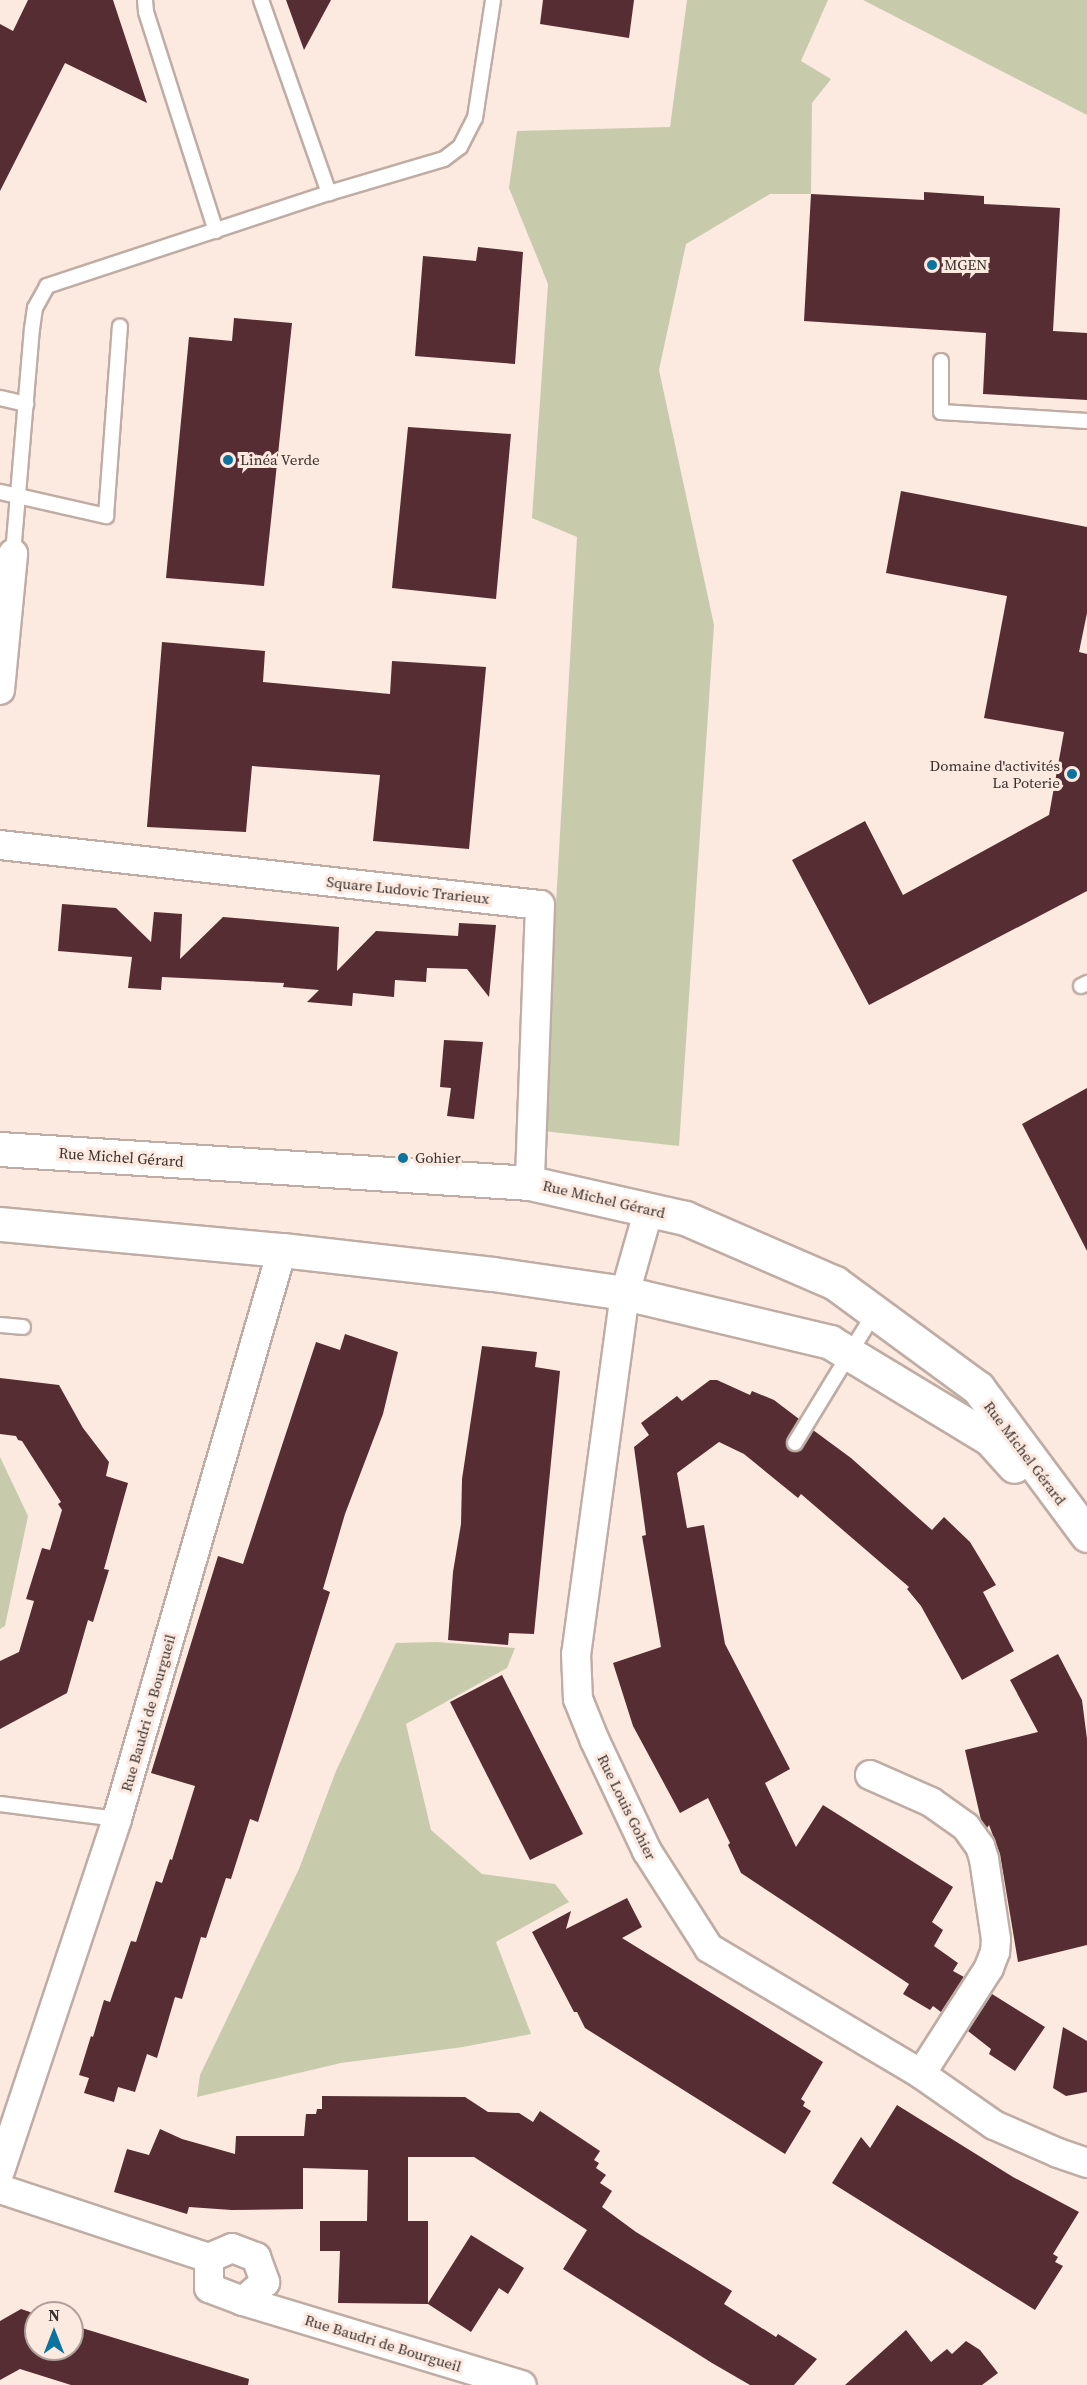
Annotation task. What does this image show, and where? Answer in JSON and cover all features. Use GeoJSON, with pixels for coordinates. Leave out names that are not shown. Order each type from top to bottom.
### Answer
{"type":"FeatureCollection","features":[{"type":"Feature","properties":{"kind":"street"},"geometry":{"type":"LineString","coordinates":[[0,690],[13,554]]}},
{"type":"Feature","properties":{"kind":"street","name":"Square Ludovic Trarieux"},"geometry":{"type":"LineString","coordinates":[[0,845],[540,905],[530,1183]]}},
{"type":"Feature","properties":{"kind":"street","name":"Rue Michel Gérard"},"geometry":{"type":"LineString","coordinates":[[0,1149],[530,1183],[685,1218],[835,1283],[978,1388],[1087,1535]]}},
{"type":"Feature","properties":{"kind":"street","name":"Rue Louis Gohier"},"geometry":{"type":"LineString","coordinates":[[649,1209],[625,1293],[576,1654],[578,1699],[647,1851],[710,1948],[921,2073],[994,2125],[1087,2163]]}},
{"type":"Feature","properties":{"kind":"street","name":"Rue Michel Gérard"},"geometry":{"type":"LineString","coordinates":[[0,1224],[282,1250],[625,1293],[830,1342],[990,1439],[1087,1546]]}},
{"type":"Feature","properties":{"kind":"street","name":"Rue Baudri de Bourgueil"},"geometry":{"type":"LineString","coordinates":[[0,2171],[117,1820],[282,1250]]}},
{"type":"Feature","properties":{"kind":"street"},"geometry":{"type":"LineString","coordinates":[[870,1776],[930,1802],[966,1827],[980,1846],[984,1859],[996,1939],[995,1953],[989,1968],[921,2073]]}},
{"type":"Feature","properties":{"kind":"street"},"geometry":{"type":"LineString","coordinates":[[0,2189],[209,2259],[232,2248],[256,2257],[265,2282],[243,2301],[209,2288],[209,2259]]}},
{"type":"Feature","properties":{"kind":"street","name":"Rue Baudri de Bourgueil"},"geometry":{"type":"LineString","coordinates":[[243,2301],[522,2385]]}},
{"type":"Feature","properties":{"kind":"lane"},"geometry":{"type":"LineString","coordinates":[[145,0],[146,12],[216,231]]}},
{"type":"Feature","properties":{"kind":"lane"},"geometry":{"type":"LineString","coordinates":[[261,0],[329,193]]}},
{"type":"Feature","properties":{"kind":"lane"},"geometry":{"type":"LineString","coordinates":[[13,554],[36,308],[47,286],[329,193],[444,159],[460,147],[470,132],[475,118],[493,0]]}},
{"type":"Feature","properties":{"kind":"lane"},"geometry":{"type":"LineString","coordinates":[[0,492],[106,516],[120,327]]}},
{"type":"Feature","properties":{"kind":"lane"},"geometry":{"type":"LineString","coordinates":[[941,361],[941,412],[1087,421]]}},
{"type":"Feature","properties":{"kind":"lane"},"geometry":{"type":"LineString","coordinates":[[0,398],[26,404]]}},
{"type":"Feature","properties":{"kind":"lane"},"geometry":{"type":"LineString","coordinates":[[795,1443],[875,1312]]}},
{"type":"Feature","properties":{"kind":"lane"},"geometry":{"type":"LineString","coordinates":[[0,1325],[23,1327]]}},
{"type":"Feature","properties":{"kind":"lane"},"geometry":{"type":"LineString","coordinates":[[0,1804],[117,1820]]}},
{"type":"Feature","properties":{"kind":"green space"},"geometry":{"type":"Polygon","coordinates":[[[687,0],[828,0],[801,61],[831,79],[812,103],[811,194],[770,194],[686,244],[659,370],[714,625],[679,1146],[543,1131],[577,537],[532,518],[548,284],[509,188],[517,131],[670,127],[687,0]]]}},
{"type":"Feature","properties":{"kind":"green space"},"geometry":{"type":"Polygon","coordinates":[[[863,0],[1087,0],[1087,115],[863,0]]]}},
{"type":"Feature","properties":{"kind":"green space"},"geometry":{"type":"Polygon","coordinates":[[[0,1457],[28,1516],[5,1626],[0,1629],[0,1457]]]}},
{"type":"Feature","properties":{"kind":"green space"},"geometry":{"type":"Polygon","coordinates":[[[437,1642],[515,1648],[507,1668],[406,1724],[431,1830],[482,1874],[555,1884],[569,1902],[496,1942],[531,2034],[463,2047],[341,2063],[197,2097],[200,2075],[299,1869],[336,1771],[396,1643],[437,1642]]]}},
{"type":"Feature","properties":{"kind":"building"},"geometry":{"type":"Polygon","coordinates":[[[28,0],[113,0],[147,103],[65,63],[0,191],[0,24],[13,31],[28,0]]]}},
{"type":"Feature","properties":{"kind":"building"},"geometry":{"type":"Polygon","coordinates":[[[286,0],[331,0],[304,50],[286,0]]]}},
{"type":"Feature","properties":{"kind":"building"},"geometry":{"type":"Polygon","coordinates":[[[543,0],[634,0],[629,38],[540,24],[543,0]]]}},
{"type":"Feature","properties":{"kind":"building","name":"MGEN"},"geometry":{"type":"Polygon","coordinates":[[[924,192],[984,196],[984,204],[1060,208],[1053,331],[1087,333],[1087,400],[983,394],[986,333],[804,321],[811,194],[924,200],[924,192]]]}},
{"type":"Feature","properties":{"kind":"building"},"geometry":{"type":"Polygon","coordinates":[[[478,247],[523,252],[515,364],[415,356],[423,256],[476,261],[478,247]]]}},
{"type":"Feature","properties":{"kind":"building","name":"Linéa Verde"},"geometry":{"type":"Polygon","coordinates":[[[234,318],[292,323],[264,586],[166,578],[189,337],[232,341],[234,318]]]}},
{"type":"Feature","properties":{"kind":"building"},"geometry":{"type":"Polygon","coordinates":[[[408,427],[511,434],[496,599],[392,588],[408,427]]]}},
{"type":"Feature","properties":{"kind":"building","name":"Domaine d'activités La Poterie"},"geometry":{"type":"Polygon","coordinates":[[[901,491],[1087,527],[1087,613],[1079,652],[1087,654],[1087,891],[869,1005],[792,860],[865,821],[903,895],[1049,815],[1064,732],[984,718],[1007,596],[886,573],[901,491]]]}},
{"type":"Feature","properties":{"kind":"building"},"geometry":{"type":"Polygon","coordinates":[[[162,642],[265,651],[263,682],[390,694],[392,661],[486,667],[469,849],[373,841],[380,775],[252,766],[246,832],[147,827],[162,642]]]}},
{"type":"Feature","properties":{"kind":"building"},"geometry":{"type":"Polygon","coordinates":[[[62,904],[116,908],[151,942],[154,912],[182,914],[180,959],[223,917],[339,927],[337,971],[376,931],[458,936],[459,923],[496,925],[489,997],[467,969],[427,968],[426,982],[395,980],[394,997],[353,993],[352,1006],[307,1002],[319,990],[283,987],[284,983],[162,977],[161,990],[128,988],[132,957],[58,951],[62,904]]]}},
{"type":"Feature","properties":{"kind":"building"},"geometry":{"type":"Polygon","coordinates":[[[444,1040],[483,1042],[474,1119],[447,1116],[451,1088],[440,1087],[444,1040]]]}},
{"type":"Feature","properties":{"kind":"building"},"geometry":{"type":"Polygon","coordinates":[[[1087,1088],[1087,1251],[1022,1124],[1087,1088]]]}},
{"type":"Feature","properties":{"kind":"building"},"geometry":{"type":"Polygon","coordinates":[[[345,1334],[398,1352],[383,1414],[345,1514],[323,1589],[330,1592],[258,1822],[250,1819],[231,1879],[226,1878],[206,1938],[201,1937],[182,1999],[175,1997],[157,2058],[147,2054],[135,2092],[118,2087],[114,2102],[84,2093],[89,2078],[79,2075],[104,2000],[110,2002],[131,1941],[136,1942],[156,1881],[162,1883],[170,1859],[172,1860],[195,1786],[151,1773],[218,1556],[243,1564],[316,1342],[340,1350],[345,1334]]]}},
{"type":"Feature","properties":{"kind":"building"},"geometry":{"type":"Polygon","coordinates":[[[482,1346],[537,1352],[535,1367],[560,1371],[534,1634],[509,1633],[508,1645],[448,1640],[453,1572],[461,1524],[462,1479],[482,1346]]]}},
{"type":"Feature","properties":{"kind":"building"},"geometry":{"type":"Polygon","coordinates":[[[0,1378],[59,1385],[83,1428],[109,1462],[106,1476],[128,1483],[104,1569],[109,1570],[93,1622],[88,1620],[67,1693],[0,1729],[0,1661],[19,1652],[34,1601],[26,1599],[42,1548],[50,1550],[62,1510],[58,1504],[61,1502],[22,1441],[16,1436],[0,1434],[0,1378]]]}},
{"type":"Feature","properties":{"kind":"building"},"geometry":{"type":"Polygon","coordinates":[[[710,1380],[717,1380],[750,1395],[752,1391],[774,1400],[799,1419],[786,1442],[791,1451],[800,1451],[813,1430],[851,1458],[932,1530],[944,1517],[970,1542],[996,1585],[983,1592],[1014,1651],[962,1680],[921,1606],[907,1589],[909,1587],[801,1494],[798,1498],[744,1454],[719,1442],[677,1473],[687,1528],[704,1525],[725,1644],[790,1769],[765,1783],[796,1847],[823,1805],[953,1887],[932,1922],[943,1930],[934,1946],[958,1963],[953,1971],[964,1977],[941,2012],[933,2006],[930,2010],[903,1994],[909,1984],[741,1873],[728,1845],[730,1843],[708,1798],[680,1813],[633,1726],[613,1663],[661,1647],[642,1536],[646,1535],[634,1447],[649,1435],[641,1423],[677,1396],[682,1401],[710,1380]]]}},
{"type":"Feature","properties":{"kind":"building"},"geometry":{"type":"Polygon","coordinates":[[[1058,1654],[1082,1700],[1087,1739],[1087,1945],[1018,1962],[1000,1854],[989,1825],[987,1828],[981,1820],[965,1750],[1038,1732],[1010,1680],[1058,1654]]]}},
{"type":"Feature","properties":{"kind":"building"},"geometry":{"type":"Polygon","coordinates":[[[502,1675],[583,1834],[530,1860],[450,1702],[502,1675]]]}},
{"type":"Feature","properties":{"kind":"building"},"geometry":{"type":"Polygon","coordinates":[[[627,1898],[642,1927],[622,1938],[823,2062],[801,2099],[805,2102],[803,2106],[811,2111],[785,2154],[585,2028],[577,2012],[574,2012],[532,1932],[571,1911],[566,1929],[627,1898]]]}},
{"type":"Feature","properties":{"kind":"building"},"geometry":{"type":"Polygon","coordinates":[[[992,1994],[1045,2027],[1015,2071],[989,2054],[991,2049],[968,2031],[992,1994]]]}},
{"type":"Feature","properties":{"kind":"building"},"geometry":{"type":"Polygon","coordinates":[[[1063,2027],[1087,2041],[1087,2092],[1066,2096],[1053,2088],[1063,2027]]]}},
{"type":"Feature","properties":{"kind":"building"},"geometry":{"type":"Polygon","coordinates":[[[322,2096],[465,2097],[488,2112],[519,2113],[533,2122],[540,2111],[600,2151],[594,2160],[599,2163],[596,2168],[606,2175],[600,2183],[612,2191],[602,2207],[636,2232],[732,2291],[724,2304],[776,2337],[778,2334],[817,2359],[794,2385],[750,2385],[712,2363],[563,2269],[587,2230],[474,2157],[408,2157],[408,2221],[428,2221],[428,2303],[471,2235],[524,2268],[508,2294],[499,2288],[471,2332],[428,2304],[338,2303],[340,2251],[320,2251],[320,2221],[367,2221],[368,2170],[303,2168],[303,2209],[232,2210],[189,2207],[187,2214],[114,2192],[127,2149],[149,2155],[160,2129],[182,2139],[235,2154],[236,2136],[304,2136],[306,2114],[316,2114],[317,2109],[322,2109],[322,2096]]]}},
{"type":"Feature","properties":{"kind":"building"},"geometry":{"type":"Polygon","coordinates":[[[897,2105],[1013,2177],[1079,2212],[1053,2254],[1058,2257],[1055,2262],[1063,2266],[1035,2310],[832,2183],[861,2137],[870,2148],[897,2105]]]}},
{"type":"Feature","properties":{"kind":"building"},"geometry":{"type":"Polygon","coordinates":[[[21,2309],[24,2310],[24,2361],[84,2361],[84,2329],[249,2379],[248,2385],[71,2385],[20,2369],[0,2380],[0,2321],[21,2309]]]}},
{"type":"Feature","properties":{"kind":"building"},"geometry":{"type":"Polygon","coordinates":[[[906,2330],[931,2362],[947,2349],[952,2354],[966,2341],[980,2350],[998,2373],[982,2385],[845,2385],[906,2330]]]}},
{"type":"Feature","properties":{"kind":"place","name":"MGEN"},"geometry":{"type":"Point","coordinates":[932,265]}},
{"type":"Feature","properties":{"kind":"place","name":"Linéa Verde"},"geometry":{"type":"Point","coordinates":[228,460]}},
{"type":"Feature","properties":{"kind":"place","name":"Domaine d'activités La Poterie"},"geometry":{"type":"Point","coordinates":[1072,774]}},
{"type":"Feature","properties":{"kind":"place","name":"Gohier"},"geometry":{"type":"Point","coordinates":[403,1158]}}]}
